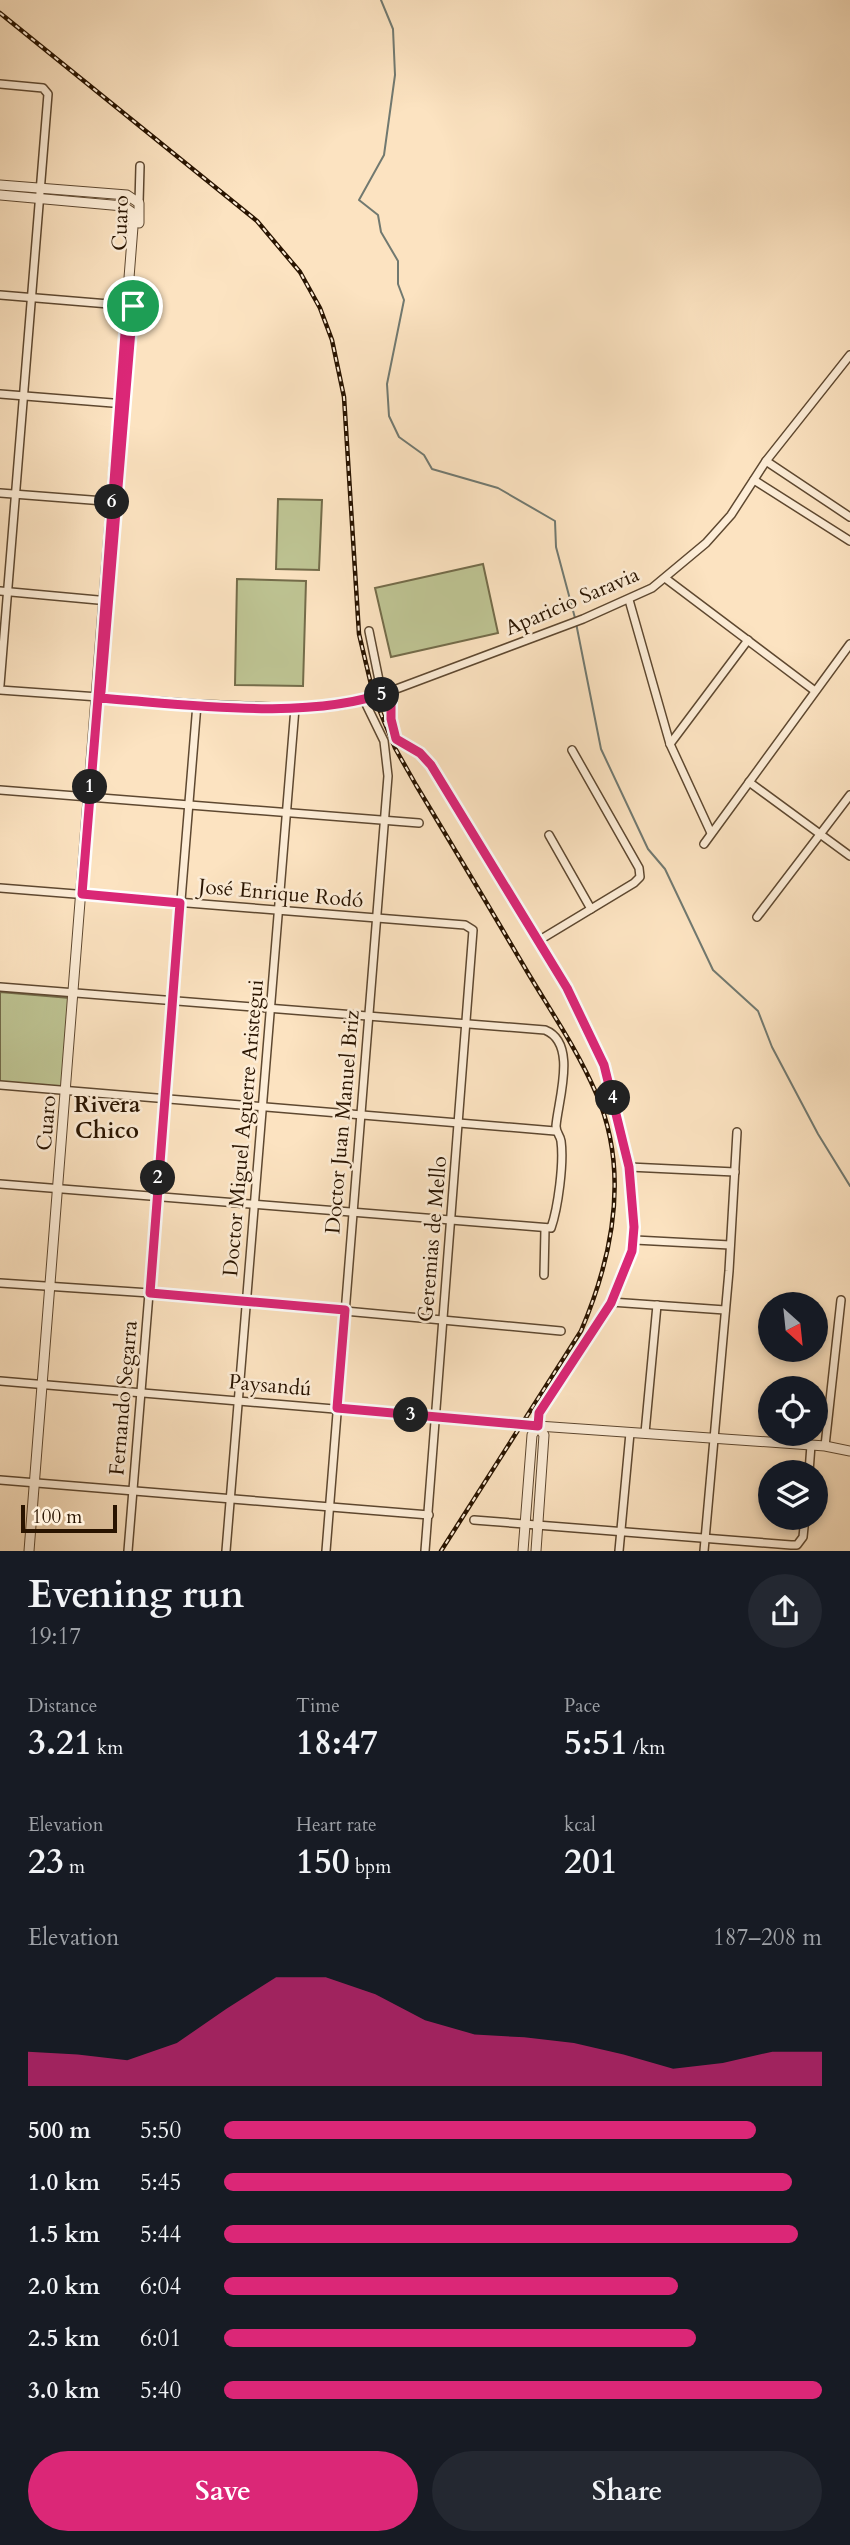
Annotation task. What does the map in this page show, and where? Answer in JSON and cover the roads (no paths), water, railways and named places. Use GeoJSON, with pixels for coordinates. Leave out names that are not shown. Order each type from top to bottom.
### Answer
{"type":"FeatureCollection","features":[{"type":"Feature","properties":{"kind":"street"},"geometry":{"type":"LineString","coordinates":[[0,84],[46,90],[15,494],[3,592],[0,688]]}},
{"type":"Feature","properties":{"kind":"street","name":"Cuaro"},"geometry":{"type":"LineString","coordinates":[[29,1551],[89,798],[98,698],[101,692],[140,166]]}},
{"type":"Feature","properties":{"kind":"street"},"geometry":{"type":"LineString","coordinates":[[0,185],[39,194]]}},
{"type":"Feature","properties":{"kind":"street"},"geometry":{"type":"LineString","coordinates":[[0,195],[127,195],[136,207]]}},
{"type":"Feature","properties":{"kind":"street"},"geometry":{"type":"LineString","coordinates":[[0,295],[130,306]]}},
{"type":"Feature","properties":{"kind":"street","name":"Aparicio Saravia"},"geometry":{"type":"LineString","coordinates":[[0,688],[98,698],[321,708],[378,696],[583,619],[629,600],[665,578],[719,530],[766,461],[850,355]]}},
{"type":"Feature","properties":{"kind":"street"},"geometry":{"type":"LineString","coordinates":[[0,394],[122,404]]}},
{"type":"Feature","properties":{"kind":"street"},"geometry":{"type":"LineString","coordinates":[[766,461],[850,517]]}},
{"type":"Feature","properties":{"kind":"street"},"geometry":{"type":"LineString","coordinates":[[754,480],[850,541]]}},
{"type":"Feature","properties":{"kind":"street"},"geometry":{"type":"LineString","coordinates":[[0,493],[115,502]]}},
{"type":"Feature","properties":{"kind":"street"},"geometry":{"type":"LineString","coordinates":[[665,578],[815,691]]}},
{"type":"Feature","properties":{"kind":"street"},"geometry":{"type":"LineString","coordinates":[[3,592],[107,600]]}},
{"type":"Feature","properties":{"kind":"street"},"geometry":{"type":"LineString","coordinates":[[629,600],[670,744],[712,833]]}},
{"type":"Feature","properties":{"kind":"street"},"geometry":{"type":"LineString","coordinates":[[369,631],[378,696]]}},
{"type":"Feature","properties":{"kind":"street"},"geometry":{"type":"LineString","coordinates":[[670,744],[748,640]]}},
{"type":"Feature","properties":{"kind":"street"},"geometry":{"type":"LineString","coordinates":[[704,844],[850,644]]}},
{"type":"Feature","properties":{"kind":"street"},"geometry":{"type":"LineString","coordinates":[[391,691],[391,719],[396,739],[420,753],[431,765],[567,988],[604,1065],[629,1167],[635,1240],[611,1303],[539,1413],[538,1426],[532,1434],[523,1551]]}},
{"type":"Feature","properties":{"kind":"street","name":"Doctor Juan Manuel Briz"},"geometry":{"type":"LineString","coordinates":[[326,1551],[388,759],[384,741],[364,700]]}},
{"type":"Feature","properties":{"kind":"street","name":"Fernando Segarra"},"geometry":{"type":"LineString","coordinates":[[128,1551],[197,704]]}},
{"type":"Feature","properties":{"kind":"street","name":"Doctor Miguel Aguerre Aristegui"},"geometry":{"type":"LineString","coordinates":[[226,1551],[295,708]]}},
{"type":"Feature","properties":{"kind":"street"},"geometry":{"type":"LineString","coordinates":[[538,941],[640,877],[639,868],[572,750]]}},
{"type":"Feature","properties":{"kind":"street"},"geometry":{"type":"LineString","coordinates":[[749,782],[850,856]]}},
{"type":"Feature","properties":{"kind":"street"},"geometry":{"type":"LineString","coordinates":[[0,790],[419,823]]}},
{"type":"Feature","properties":{"kind":"street"},"geometry":{"type":"LineString","coordinates":[[757,917],[850,795]]}},
{"type":"Feature","properties":{"kind":"street"},"geometry":{"type":"LineString","coordinates":[[549,835],[591,909]]}},
{"type":"Feature","properties":{"kind":"street","name":"José Enrique Rodó"},"geometry":{"type":"LineString","coordinates":[[0,888],[464,925],[472,930]]}},
{"type":"Feature","properties":{"kind":"street","name":"Geremias de Mello"},"geometry":{"type":"LineString","coordinates":[[425,1551],[467,1024],[472,930]]}},
{"type":"Feature","properties":{"kind":"street"},"geometry":{"type":"LineString","coordinates":[[0,987],[545,1030],[554,1035],[563,1057],[555,1131],[561,1142],[556,1213],[548,1229],[544,1275]]}},
{"type":"Feature","properties":{"kind":"street"},"geometry":{"type":"LineString","coordinates":[[0,1085],[555,1131]]}},
{"type":"Feature","properties":{"kind":"street"},"geometry":{"type":"LineString","coordinates":[[704,1551],[737,1132]]}},
{"type":"Feature","properties":{"kind":"street"},"geometry":{"type":"LineString","coordinates":[[629,1167],[735,1172]]}},
{"type":"Feature","properties":{"kind":"street"},"geometry":{"type":"LineString","coordinates":[[0,1184],[548,1229]]}},
{"type":"Feature","properties":{"kind":"street"},"geometry":{"type":"LineString","coordinates":[[635,1240],[730,1245]]}},
{"type":"Feature","properties":{"kind":"street"},"geometry":{"type":"LineString","coordinates":[[0,1283],[443,1318],[561,1331]]}},
{"type":"Feature","properties":{"kind":"street"},"geometry":{"type":"LineString","coordinates":[[828,1419],[841,1300]]}},
{"type":"Feature","properties":{"kind":"street"},"geometry":{"type":"LineString","coordinates":[[611,1303],[725,1310]]}},
{"type":"Feature","properties":{"kind":"street"},"geometry":{"type":"LineString","coordinates":[[645,1433],[657,1305]]}},
{"type":"Feature","properties":{"kind":"street","name":"Paysandú"},"geometry":{"type":"LineString","coordinates":[[0,1381],[538,1426]]}},
{"type":"Feature","properties":{"kind":"street"},"geometry":{"type":"LineString","coordinates":[[538,1426],[758,1441]]}},
{"type":"Feature","properties":{"kind":"street"},"geometry":{"type":"LineString","coordinates":[[536,1551],[544,1435],[538,1426]]}},
{"type":"Feature","properties":{"kind":"street"},"geometry":{"type":"LineString","coordinates":[[619,1551],[629,1433]]}},
{"type":"Feature","properties":{"kind":"street"},"geometry":{"type":"LineString","coordinates":[[825,1446],[850,1451]]}},
{"type":"Feature","properties":{"kind":"street"},"geometry":{"type":"LineString","coordinates":[[0,1480],[429,1515]]}},
{"type":"Feature","properties":{"kind":"street"},"geometry":{"type":"LineString","coordinates":[[474,1520],[797,1545],[803,1537],[804,1530]]}},
{"type":"Feature","properties":{"kind":"waterway"},"geometry":{"type":"LineString","coordinates":[[381,0],[393,29],[395,75],[384,155],[359,200],[378,215],[381,232],[398,261],[398,284],[404,300],[387,384],[389,416],[399,437],[424,455],[432,469],[498,488],[555,521],[556,547],[575,618]]}},
{"type":"Feature","properties":{"kind":"waterway"},"geometry":{"type":"LineString","coordinates":[[576,623],[601,749],[648,849],[665,869],[713,970],[758,1011],[772,1047],[818,1134],[850,1186]]}},
{"type":"Feature","properties":{"kind":"railway"},"geometry":{"type":"LineString","coordinates":[[0,13],[257,221],[300,272],[320,308],[332,340],[344,397],[359,634],[374,697],[395,748],[581,1062],[596,1093],[606,1123],[615,1183],[613,1213],[602,1273],[581,1331],[441,1551]]}},
{"type":"Feature","properties":{"kind":"district","name":"Rivera Chico"},"geometry":{"type":"Point","coordinates":[107,1117]}}]}
